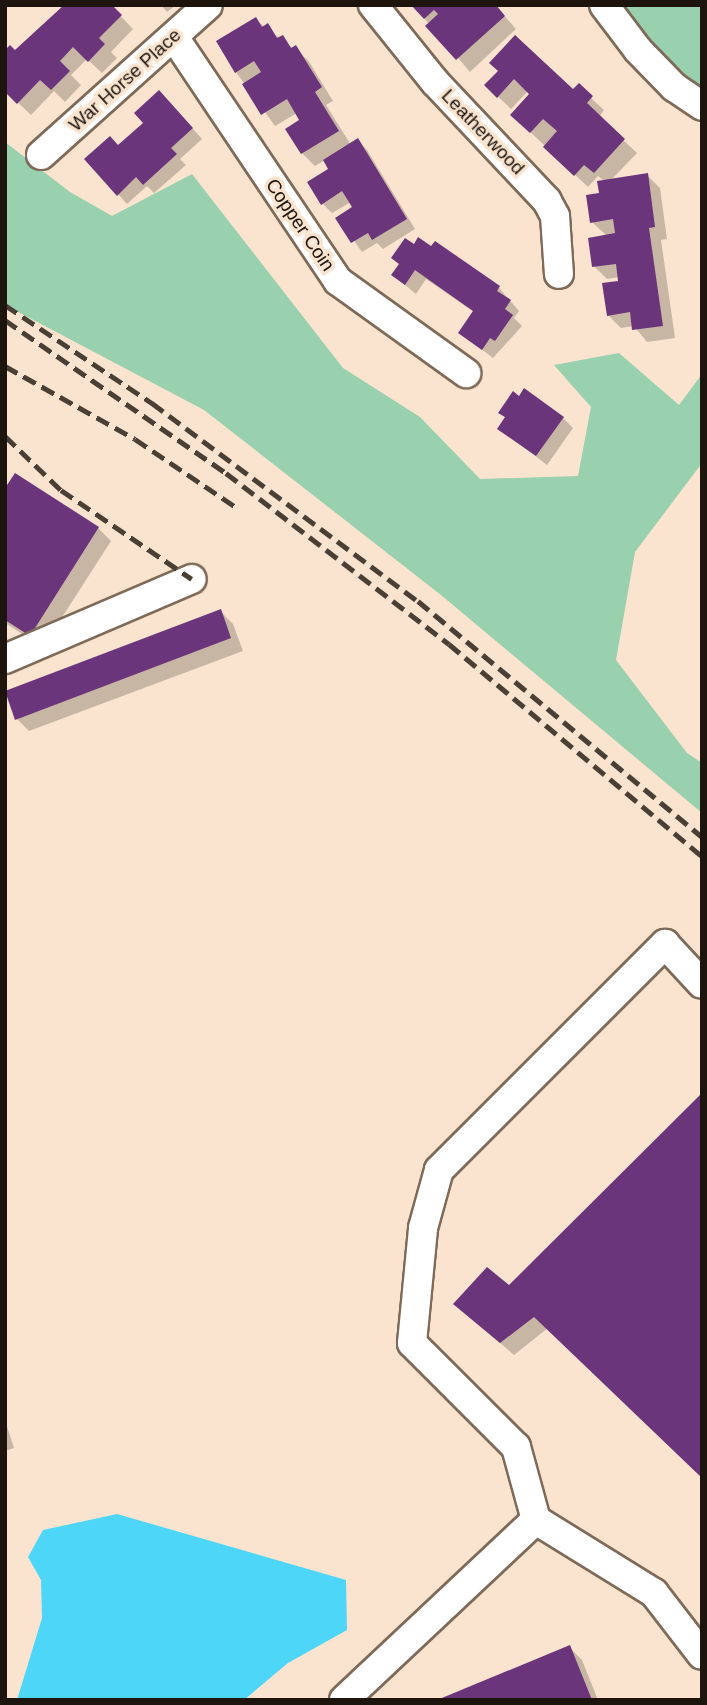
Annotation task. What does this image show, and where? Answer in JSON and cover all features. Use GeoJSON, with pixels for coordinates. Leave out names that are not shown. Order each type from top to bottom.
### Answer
{"type":"FeatureCollection","features":[{"type":"Feature","properties":{"kind":"street","name":"War Horse Place"},"geometry":{"type":"LineString","coordinates":[[41,155],[208,5]]}},
{"type":"Feature","properties":{"kind":"street","name":"Leatherwood"},"geometry":{"type":"LineString","coordinates":[[373,5],[435,82],[547,201],[555,216],[559,274]]}},
{"type":"Feature","properties":{"kind":"street"},"geometry":{"type":"LineString","coordinates":[[604,5],[638,50],[674,87],[702,106]]}},
{"type":"Feature","properties":{"kind":"street","name":"Copper Coin"},"geometry":{"type":"LineString","coordinates":[[174,37],[338,281],[466,373]]}},
{"type":"Feature","properties":{"kind":"street"},"geometry":{"type":"LineString","coordinates":[[5,659],[192,579]]}},
{"type":"Feature","properties":{"kind":"street"},"geometry":{"type":"LineString","coordinates":[[702,984],[665,944],[439,1170],[424,1228],[412,1343],[516,1447],[536,1520],[654,1593],[702,1654]]}},
{"type":"Feature","properties":{"kind":"street"},"geometry":{"type":"LineString","coordinates":[[344,1700],[536,1520]]}},
{"type":"Feature","properties":{"kind":"green space"},"geometry":{"type":"Polygon","coordinates":[[[604,5],[702,5],[702,91],[674,87],[604,5]]]}},
{"type":"Feature","properties":{"kind":"green space"},"geometry":{"type":"Polygon","coordinates":[[[5,142],[70,192],[112,216],[192,174],[343,368],[420,417],[480,479],[578,476],[591,407],[554,365],[619,353],[679,405],[702,374],[702,463],[635,552],[616,660],[687,753],[702,763],[702,813],[441,595],[204,410],[5,305],[5,142]]]}},
{"type":"Feature","properties":{"kind":"water"},"geometry":{"type":"Polygon","coordinates":[[[117,1514],[346,1580],[347,1630],[288,1663],[244,1700],[17,1700],[42,1618],[41,1580],[28,1557],[43,1530],[117,1514]]]}},
{"type":"Feature","properties":{"kind":"building"},"geometry":{"type":"Polygon","coordinates":[[[64,5],[112,5],[122,15],[99,38],[105,44],[88,62],[73,47],[60,61],[70,71],[51,90],[40,80],[17,104],[5,92],[5,50],[10,45],[15,50],[64,5]]]}},
{"type":"Feature","properties":{"kind":"building"},"geometry":{"type":"Polygon","coordinates":[[[411,5],[496,5],[505,16],[456,60],[425,26],[438,14],[434,10],[424,19],[411,5]]]}},
{"type":"Feature","properties":{"kind":"building"},"geometry":{"type":"Polygon","coordinates":[[[256,17],[262,27],[268,23],[277,38],[283,35],[291,48],[296,45],[322,87],[315,92],[339,131],[301,154],[285,129],[299,120],[287,99],[261,115],[242,84],[261,72],[254,61],[235,73],[216,41],[256,17]]]}},
{"type":"Feature","properties":{"kind":"building"},"geometry":{"type":"Polygon","coordinates":[[[515,35],[573,89],[579,83],[593,96],[587,103],[625,139],[594,173],[584,165],[574,176],[543,147],[557,131],[543,119],[530,133],[510,115],[529,94],[514,79],[497,98],[484,85],[498,71],[489,63],[515,35]]]}},
{"type":"Feature","properties":{"kind":"building"},"geometry":{"type":"Polygon","coordinates":[[[159,90],[193,128],[171,148],[177,154],[143,185],[136,177],[117,196],[84,159],[110,136],[118,145],[143,123],[134,113],[159,90]]]}},
{"type":"Feature","properties":{"kind":"building"},"geometry":{"type":"Polygon","coordinates":[[[358,138],[407,219],[372,240],[368,233],[351,243],[335,218],[352,207],[342,191],[321,205],[307,182],[328,169],[323,160],[358,138]]]}},
{"type":"Feature","properties":{"kind":"building"},"geometry":{"type":"Polygon","coordinates":[[[648,173],[655,227],[649,228],[663,326],[632,330],[630,312],[607,316],[602,283],[618,281],[616,264],[592,267],[588,238],[615,233],[613,219],[590,223],[586,195],[599,193],[597,181],[648,173]]]}},
{"type":"Feature","properties":{"kind":"building"},"geometry":{"type":"Polygon","coordinates":[[[418,237],[431,246],[435,241],[500,286],[497,291],[511,300],[505,309],[513,315],[495,341],[490,338],[482,350],[458,333],[473,311],[415,270],[405,285],[391,275],[399,264],[391,258],[405,238],[414,244],[418,237]]]}},
{"type":"Feature","properties":{"kind":"building"},"geometry":{"type":"Polygon","coordinates":[[[524,388],[564,417],[536,456],[497,429],[505,417],[498,413],[513,391],[519,396],[524,388]]]}},
{"type":"Feature","properties":{"kind":"building"},"geometry":{"type":"Polygon","coordinates":[[[15,473],[99,527],[30,636],[5,620],[5,488],[15,473]]]}},
{"type":"Feature","properties":{"kind":"building"},"geometry":{"type":"Polygon","coordinates":[[[221,609],[231,638],[15,720],[5,691],[221,609]]]}},
{"type":"Feature","properties":{"kind":"building"},"geometry":{"type":"Polygon","coordinates":[[[702,1093],[702,1478],[534,1317],[500,1343],[453,1304],[487,1267],[509,1285],[702,1093]]]}},
{"type":"Feature","properties":{"kind":"building"},"geometry":{"type":"Polygon","coordinates":[[[570,1645],[592,1700],[437,1700],[570,1645]]]}},
{"type":"Feature","properties":{"kind":"railway"},"geometry":{"type":"LineString","coordinates":[[5,305],[152,403],[418,601],[702,837]]}},
{"type":"Feature","properties":{"kind":"railway"},"geometry":{"type":"LineString","coordinates":[[5,320],[226,473],[449,644],[702,856]]}},
{"type":"Feature","properties":{"kind":"railway"},"geometry":{"type":"LineString","coordinates":[[5,366],[135,439],[236,507]]}},
{"type":"Feature","properties":{"kind":"railway"},"geometry":{"type":"LineString","coordinates":[[5,436],[61,490],[192,579]]}}]}
